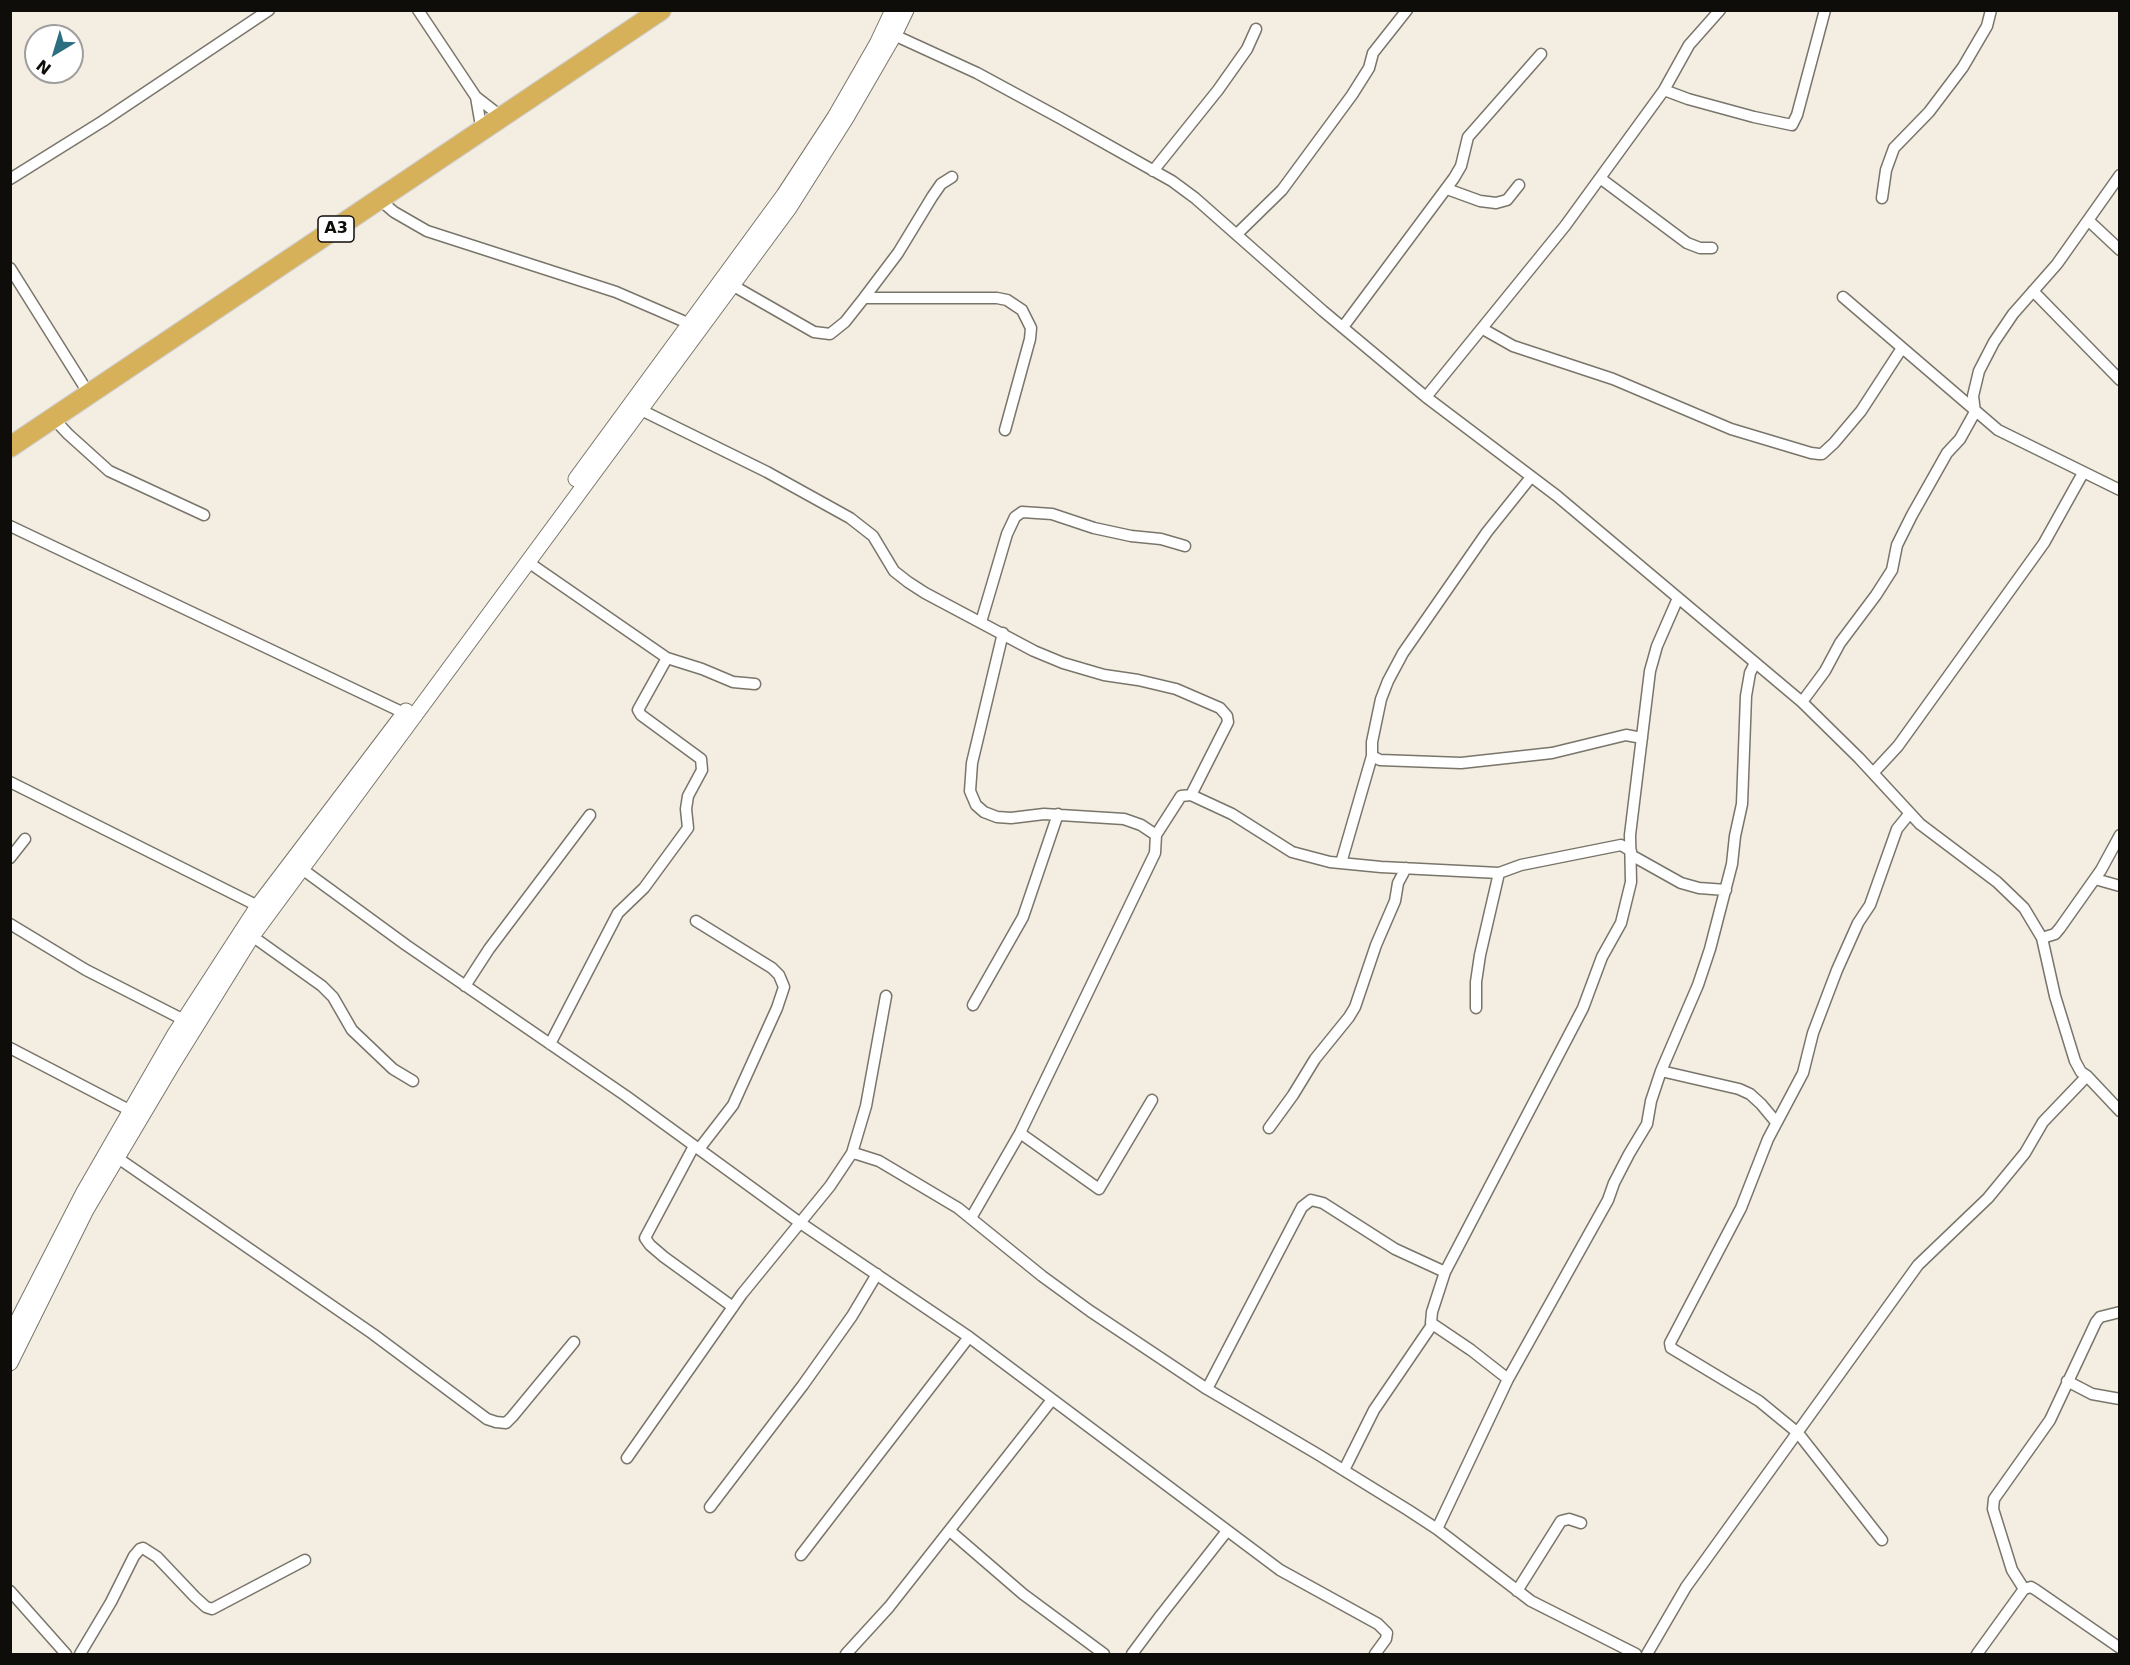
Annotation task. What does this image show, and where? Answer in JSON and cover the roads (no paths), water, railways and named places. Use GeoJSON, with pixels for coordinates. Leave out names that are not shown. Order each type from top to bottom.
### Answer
{"type":"FeatureCollection","features":[{"type":"Feature","properties":{"kind":"highway","name":"A3"},"geometry":{"type":"LineString","coordinates":[[10,447],[503,118],[649,14]]}},
{"type":"Feature","properties":{"kind":"main road"},"geometry":{"type":"LineString","coordinates":[[10,1363],[87,1210],[131,1111],[184,1020],[784,195],[835,117],[894,10]]}},
{"type":"Feature","properties":{"kind":"main road"},"geometry":{"type":"LineString","coordinates":[[10,1336],[84,1192],[112,1154],[252,936],[263,909],[302,869],[412,708],[528,562],[795,198],[846,118],[906,10]]}},
{"type":"Feature","properties":{"kind":"street"},"geometry":{"type":"LineString","coordinates":[[10,179],[170,78],[269,10]]}},
{"type":"Feature","properties":{"kind":"street"},"geometry":{"type":"LineString","coordinates":[[417,10],[476,97],[503,118]]}},
{"type":"Feature","properties":{"kind":"street"},"geometry":{"type":"LineString","coordinates":[[1237,234],[1282,190],[1352,95],[1368,68],[1373,53],[1407,10]]}},
{"type":"Feature","properties":{"kind":"street"},"geometry":{"type":"LineString","coordinates":[[1426,397],[1565,226],[1664,90],[1689,45],[1720,10]]}},
{"type":"Feature","properties":{"kind":"street"},"geometry":{"type":"LineString","coordinates":[[1664,90],[1754,117],[1792,125],[1797,115],[1825,10]]}},
{"type":"Feature","properties":{"kind":"street"},"geometry":{"type":"LineString","coordinates":[[1882,198],[1888,164],[1894,148],[1902,137],[1929,112],[1963,67],[1987,26],[1991,10]]}},
{"type":"Feature","properties":{"kind":"street"},"geometry":{"type":"LineString","coordinates":[[1153,171],[1218,90],[1247,49],[1256,29]]}},
{"type":"Feature","properties":{"kind":"street"},"geometry":{"type":"LineString","coordinates":[[894,35],[977,74],[1153,171],[1195,198],[1426,397],[1557,496],[1802,702],[1932,834],[2011,894],[2034,923],[2042,938],[2068,1041],[2081,1072],[2120,1111]]}},
{"type":"Feature","properties":{"kind":"street"},"geometry":{"type":"LineString","coordinates":[[1343,327],[1447,189],[1461,166],[1468,136],[1541,54]]}},
{"type":"Feature","properties":{"kind":"street"},"geometry":{"type":"LineString","coordinates":[[476,97],[482,132]]}},
{"type":"Feature","properties":{"kind":"street"},"geometry":{"type":"LineString","coordinates":[[1802,702],[1825,671],[1840,643],[1892,570],[1897,545],[1912,515],[1947,453],[1960,439],[1975,412],[1973,396],[1982,362],[2013,314],[2057,264],[2120,175]]}},
{"type":"Feature","properties":{"kind":"street"},"geometry":{"type":"LineString","coordinates":[[732,285],[814,332],[826,335],[833,332],[845,322],[898,253],[941,184],[952,177]]}},
{"type":"Feature","properties":{"kind":"street"},"geometry":{"type":"LineString","coordinates":[[1600,178],[1687,243],[1700,248],[1712,249]]}},
{"type":"Feature","properties":{"kind":"street"},"geometry":{"type":"LineString","coordinates":[[1447,189],[1480,201],[1496,203],[1507,200],[1519,185]]}},
{"type":"Feature","properties":{"kind":"street"},"geometry":{"type":"LineString","coordinates":[[380,200],[394,212],[426,231],[616,292],[690,324]]}},
{"type":"Feature","properties":{"kind":"street"},"geometry":{"type":"LineString","coordinates":[[2089,220],[2120,250]]}},
{"type":"Feature","properties":{"kind":"street"},"geometry":{"type":"LineString","coordinates":[[10,268],[89,394]]}},
{"type":"Feature","properties":{"kind":"street"},"geometry":{"type":"LineString","coordinates":[[2033,291],[2120,380]]}},
{"type":"Feature","properties":{"kind":"street"},"geometry":{"type":"LineString","coordinates":[[1843,297],[1975,412],[2006,435],[2120,490]]}},
{"type":"Feature","properties":{"kind":"street"},"geometry":{"type":"LineString","coordinates":[[864,298],[997,298],[1007,300],[1022,310],[1030,328],[1030,339],[1005,430]]}},
{"type":"Feature","properties":{"kind":"street"},"geometry":{"type":"LineString","coordinates":[[1483,329],[1513,346],[1613,379],[1731,429],[1819,454],[1834,442],[1861,411],[1902,348]]}},
{"type":"Feature","properties":{"kind":"street"},"geometry":{"type":"LineString","coordinates":[[640,410],[767,472],[850,518],[876,540],[894,572],[926,593],[1034,651],[1063,663],[1104,675],[1176,689],[1225,712],[1228,722],[1191,795]]}},
{"type":"Feature","properties":{"kind":"street"},"geometry":{"type":"LineString","coordinates":[[53,418],[68,435],[109,471],[204,515]]}},
{"type":"Feature","properties":{"kind":"street"},"geometry":{"type":"LineString","coordinates":[[1873,773],[1898,746],[2043,543],[2083,473]]}},
{"type":"Feature","properties":{"kind":"street"},"geometry":{"type":"LineString","coordinates":[[1341,863],[1372,756],[1372,742],[1381,699],[1388,681],[1403,653],[1487,532],[1531,477]]}},
{"type":"Feature","properties":{"kind":"street"},"geometry":{"type":"LineString","coordinates":[[981,622],[1007,534],[1015,517],[1022,512],[1052,514],[1094,528],[1185,546]]}},
{"type":"Feature","properties":{"kind":"street"},"geometry":{"type":"LineString","coordinates":[[10,526],[412,708]]}},
{"type":"Feature","properties":{"kind":"street"},"geometry":{"type":"LineString","coordinates":[[528,562],[667,658],[733,682],[755,684]]}},
{"type":"Feature","properties":{"kind":"street"},"geometry":{"type":"LineString","coordinates":[[1508,1379],[1471,1350],[1432,1325],[1430,1321],[1445,1272],[1583,1008],[1602,957],[1621,923],[1629,894],[1631,827],[1646,695],[1653,658],[1678,598]]}},
{"type":"Feature","properties":{"kind":"street"},"geometry":{"type":"LineString","coordinates":[[1003,633],[972,763],[970,791],[972,800],[984,812],[997,817],[1058,814],[1124,819],[1141,825],[1156,835]]}},
{"type":"Feature","properties":{"kind":"street"},"geometry":{"type":"LineString","coordinates":[[550,1044],[618,914],[644,888],[688,828],[686,809],[688,796],[702,770],[701,759],[641,715],[638,710],[667,658]]}},
{"type":"Feature","properties":{"kind":"street"},"geometry":{"type":"LineString","coordinates":[[1437,1529],[1508,1379],[1608,1200],[1629,1154],[1645,1131],[1661,1071],[1704,968],[1726,890],[1742,804],[1744,713],[1750,673],[1755,663]]}},
{"type":"Feature","properties":{"kind":"street"},"geometry":{"type":"LineString","coordinates":[[1372,756],[1380,760],[1461,763],[1552,753],[1626,735],[1642,738]]}},
{"type":"Feature","properties":{"kind":"street"},"geometry":{"type":"LineString","coordinates":[[10,782],[263,909]]}},
{"type":"Feature","properties":{"kind":"street"},"geometry":{"type":"LineString","coordinates":[[971,1218],[1020,1132],[1155,853],[1156,835],[1181,796],[1191,795],[1232,814],[1292,852],[1320,861],[1393,868],[1499,873],[1521,865],[1621,845],[1681,883],[1699,888],[1726,890]]}},
{"type":"Feature","properties":{"kind":"street"},"geometry":{"type":"LineString","coordinates":[[1882,1540],[1798,1433],[1758,1401],[1676,1352],[1671,1348],[1670,1343],[1741,1208],[1776,1122],[1803,1073],[1813,1033],[1832,984],[1858,923],[1870,905],[1897,829],[1910,813]]}},
{"type":"Feature","properties":{"kind":"street"},"geometry":{"type":"LineString","coordinates":[[973,1005],[1023,917],[1058,814]]}},
{"type":"Feature","properties":{"kind":"street"},"geometry":{"type":"LineString","coordinates":[[465,986],[494,941],[590,815]]}},
{"type":"Feature","properties":{"kind":"street"},"geometry":{"type":"LineString","coordinates":[[2042,938],[2055,934],[2095,879],[2120,835]]}},
{"type":"Feature","properties":{"kind":"street"},"geometry":{"type":"LineString","coordinates":[[10,858],[24,839]]}},
{"type":"Feature","properties":{"kind":"street"},"geometry":{"type":"LineString","coordinates":[[1393,868],[1398,883]]}},
{"type":"Feature","properties":{"kind":"street"},"geometry":{"type":"LineString","coordinates":[[1269,1128],[1315,1059],[1355,1007],[1376,945],[1395,901],[1398,883],[1406,868]]}},
{"type":"Feature","properties":{"kind":"street"},"geometry":{"type":"LineString","coordinates":[[302,869],[799,1222],[969,1337],[1280,1570],[1384,1629],[1387,1633],[1386,1640],[1375,1654]]}},
{"type":"Feature","properties":{"kind":"street"},"geometry":{"type":"LineString","coordinates":[[1476,1008],[1476,982],[1480,955],[1499,873]]}},
{"type":"Feature","properties":{"kind":"street"},"geometry":{"type":"LineString","coordinates":[[2095,879],[2120,885]]}},
{"type":"Feature","properties":{"kind":"street"},"geometry":{"type":"LineString","coordinates":[[696,921],[772,968],[779,975],[784,987],[777,1008],[733,1105],[697,1148],[645,1238],[657,1251],[732,1307]]}},
{"type":"Feature","properties":{"kind":"street"},"geometry":{"type":"LineString","coordinates":[[10,924],[86,970],[184,1020]]}},
{"type":"Feature","properties":{"kind":"street"},"geometry":{"type":"LineString","coordinates":[[252,936],[322,986],[333,997],[352,1030],[393,1069],[413,1081]]}},
{"type":"Feature","properties":{"kind":"street"},"geometry":{"type":"LineString","coordinates":[[627,1458],[732,1307],[830,1186],[852,1153],[866,1106],[886,996]]}},
{"type":"Feature","properties":{"kind":"street"},"geometry":{"type":"LineString","coordinates":[[10,1048],[131,1111]]}},
{"type":"Feature","properties":{"kind":"street"},"geometry":{"type":"LineString","coordinates":[[1661,1071],[1739,1089],[1750,1094],[1776,1122]]}},
{"type":"Feature","properties":{"kind":"street"},"geometry":{"type":"LineString","coordinates":[[1647,1654],[1686,1587],[1918,1265],[1989,1198],[2025,1153],[2043,1122],[2087,1076]]}},
{"type":"Feature","properties":{"kind":"street"},"geometry":{"type":"LineString","coordinates":[[1020,1132],[1099,1189],[1152,1100]]}},
{"type":"Feature","properties":{"kind":"street"},"geometry":{"type":"LineString","coordinates":[[852,1153],[879,1161],[971,1218],[1042,1276],[1090,1311],[1207,1389],[1344,1470],[1437,1529],[1516,1591],[1558,1616],[1636,1654]]}},
{"type":"Feature","properties":{"kind":"street"},"geometry":{"type":"LineString","coordinates":[[112,1154],[373,1334],[487,1419],[506,1423],[574,1342]]}},
{"type":"Feature","properties":{"kind":"street"},"geometry":{"type":"LineString","coordinates":[[1207,1389],[1302,1207],[1311,1200],[1323,1203],[1395,1249],[1445,1272]]}},
{"type":"Feature","properties":{"kind":"street"},"geometry":{"type":"LineString","coordinates":[[710,1507],[852,1316],[877,1274]]}},
{"type":"Feature","properties":{"kind":"street"},"geometry":{"type":"LineString","coordinates":[[2024,1589],[2012,1570],[1994,1509],[1994,1499],[2050,1420],[2096,1322],[2100,1317],[2120,1312]]}},
{"type":"Feature","properties":{"kind":"street"},"geometry":{"type":"LineString","coordinates":[[1344,1470],[1374,1410],[1432,1325]]}},
{"type":"Feature","properties":{"kind":"street"},"geometry":{"type":"LineString","coordinates":[[801,1555],[969,1337]]}},
{"type":"Feature","properties":{"kind":"street"},"geometry":{"type":"LineString","coordinates":[[2067,1381],[2092,1394],[2120,1399]]}},
{"type":"Feature","properties":{"kind":"street"},"geometry":{"type":"LineString","coordinates":[[846,1654],[889,1607],[1052,1401]]}},
{"type":"Feature","properties":{"kind":"street"},"geometry":{"type":"LineString","coordinates":[[1516,1591],[1561,1521],[1569,1519],[1581,1523]]}},
{"type":"Feature","properties":{"kind":"street"},"geometry":{"type":"LineString","coordinates":[[950,1531],[1023,1594],[1104,1654]]}},
{"type":"Feature","properties":{"kind":"street"},"geometry":{"type":"LineString","coordinates":[[1132,1654],[1227,1531]]}},
{"type":"Feature","properties":{"kind":"street"},"geometry":{"type":"LineString","coordinates":[[80,1654],[140,1549],[143,1548],[157,1557],[195,1597],[206,1607],[212,1609],[244,1590],[305,1560]]}},
{"type":"Feature","properties":{"kind":"street"},"geometry":{"type":"LineString","coordinates":[[1977,1654],[2024,1589],[2031,1587],[2120,1648]]}},
{"type":"Feature","properties":{"kind":"street"},"geometry":{"type":"LineString","coordinates":[[10,1592],[66,1654]]}}]}
